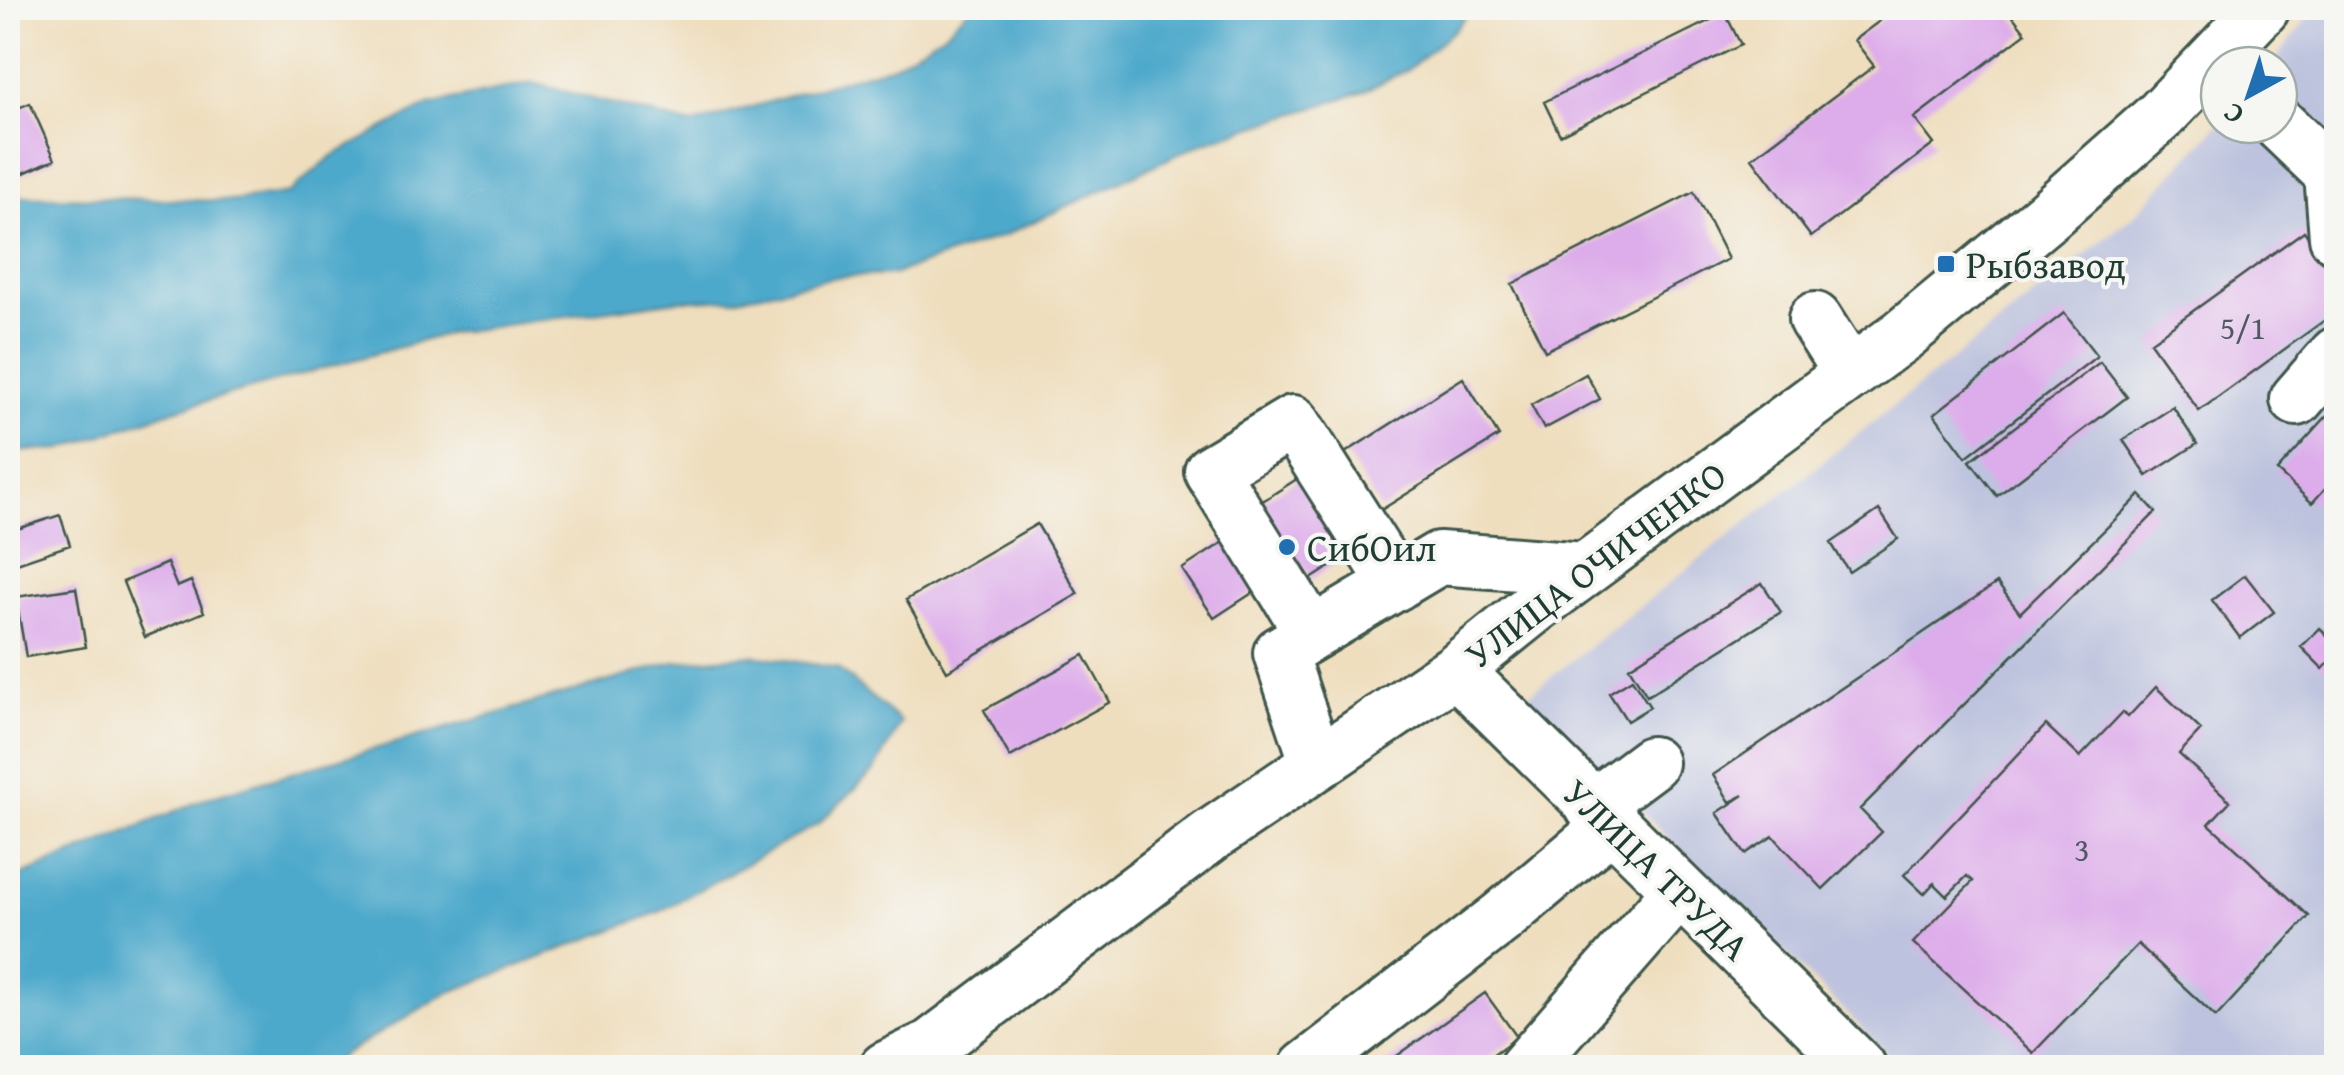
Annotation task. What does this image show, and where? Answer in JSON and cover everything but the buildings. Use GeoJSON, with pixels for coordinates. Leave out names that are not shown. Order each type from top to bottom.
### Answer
{"type":"FeatureCollection","features":[{"type":"Feature","properties":{"kind":"street","name":"УЛИЦА ОЧИЧЕНКО"},"geometry":{"type":"LineString","coordinates":[[2231,45],[2263,8]]}},
{"type":"Feature","properties":{"kind":"street","name":"УЛИЦА ОЧИЧЕНКО"},"geometry":{"type":"LineString","coordinates":[[924,1060],[1210,836],[1456,670],[1585,569],[1902,335],[2048,215],[2199,79]]}},
{"type":"Feature","properties":{"kind":"street"},"geometry":{"type":"LineString","coordinates":[[2299,143],[2334,175],[2336,237]]}},
{"type":"Feature","properties":{"kind":"street"},"geometry":{"type":"LineString","coordinates":[[1815,319],[1850,374]]}},
{"type":"Feature","properties":{"kind":"street"},"geometry":{"type":"LineString","coordinates":[[2297,399],[2336,354]]}},
{"type":"Feature","properties":{"kind":"street"},"geometry":{"type":"LineString","coordinates":[[1312,634],[1211,471],[1293,422],[1396,584]]}},
{"type":"Feature","properties":{"kind":"street"},"geometry":{"type":"LineString","coordinates":[[1317,764],[1280,653],[1439,558],[1585,569]]}},
{"type":"Feature","properties":{"kind":"street","name":"УЛИЦА ТРУДА"},"geometry":{"type":"LineString","coordinates":[[1456,670],[1860,1068]]}},
{"type":"Feature","properties":{"kind":"street"},"geometry":{"type":"LineString","coordinates":[[1306,1068],[1502,917],[1652,763]]}},
{"type":"Feature","properties":{"kind":"street"},"geometry":{"type":"LineString","coordinates":[[1525,1068],[1680,891]]}},
{"type":"Feature","properties":{"kind":"shaded area"},"geometry":{"type":"Polygon","coordinates":[[[2315,8],[2336,8],[2336,1067],[1901,1067],[1549,720],[1523,699],[2135,215],[2200,145],[2299,145],[2299,45],[2287,45],[2315,8]]]}},
{"type":"Feature","properties":{"kind":"water"},"geometry":{"type":"Polygon","coordinates":[[[970,8],[1472,8],[1455,29],[1409,69],[1359,93],[1202,143],[1003,236],[892,275],[836,277],[733,299],[677,300],[450,333],[174,410],[62,449],[8,452],[8,196],[234,201],[289,193],[332,156],[429,105],[533,83],[691,125],[893,65],[943,34],[970,8]]]}},
{"type":"Feature","properties":{"kind":"water"},"geometry":{"type":"Polygon","coordinates":[[[753,655],[837,668],[901,722],[875,770],[818,824],[659,912],[445,994],[323,1067],[8,1067],[8,881],[212,796],[675,662],[753,655]]]}},
{"type":"Feature","properties":{"kind":"place","name":"Рыбзавод"},"geometry":{"type":"Point","coordinates":[1946,264]}},
{"type":"Feature","properties":{"kind":"place","name":"СибОил"},"geometry":{"type":"Point","coordinates":[1287,547]}}]}
